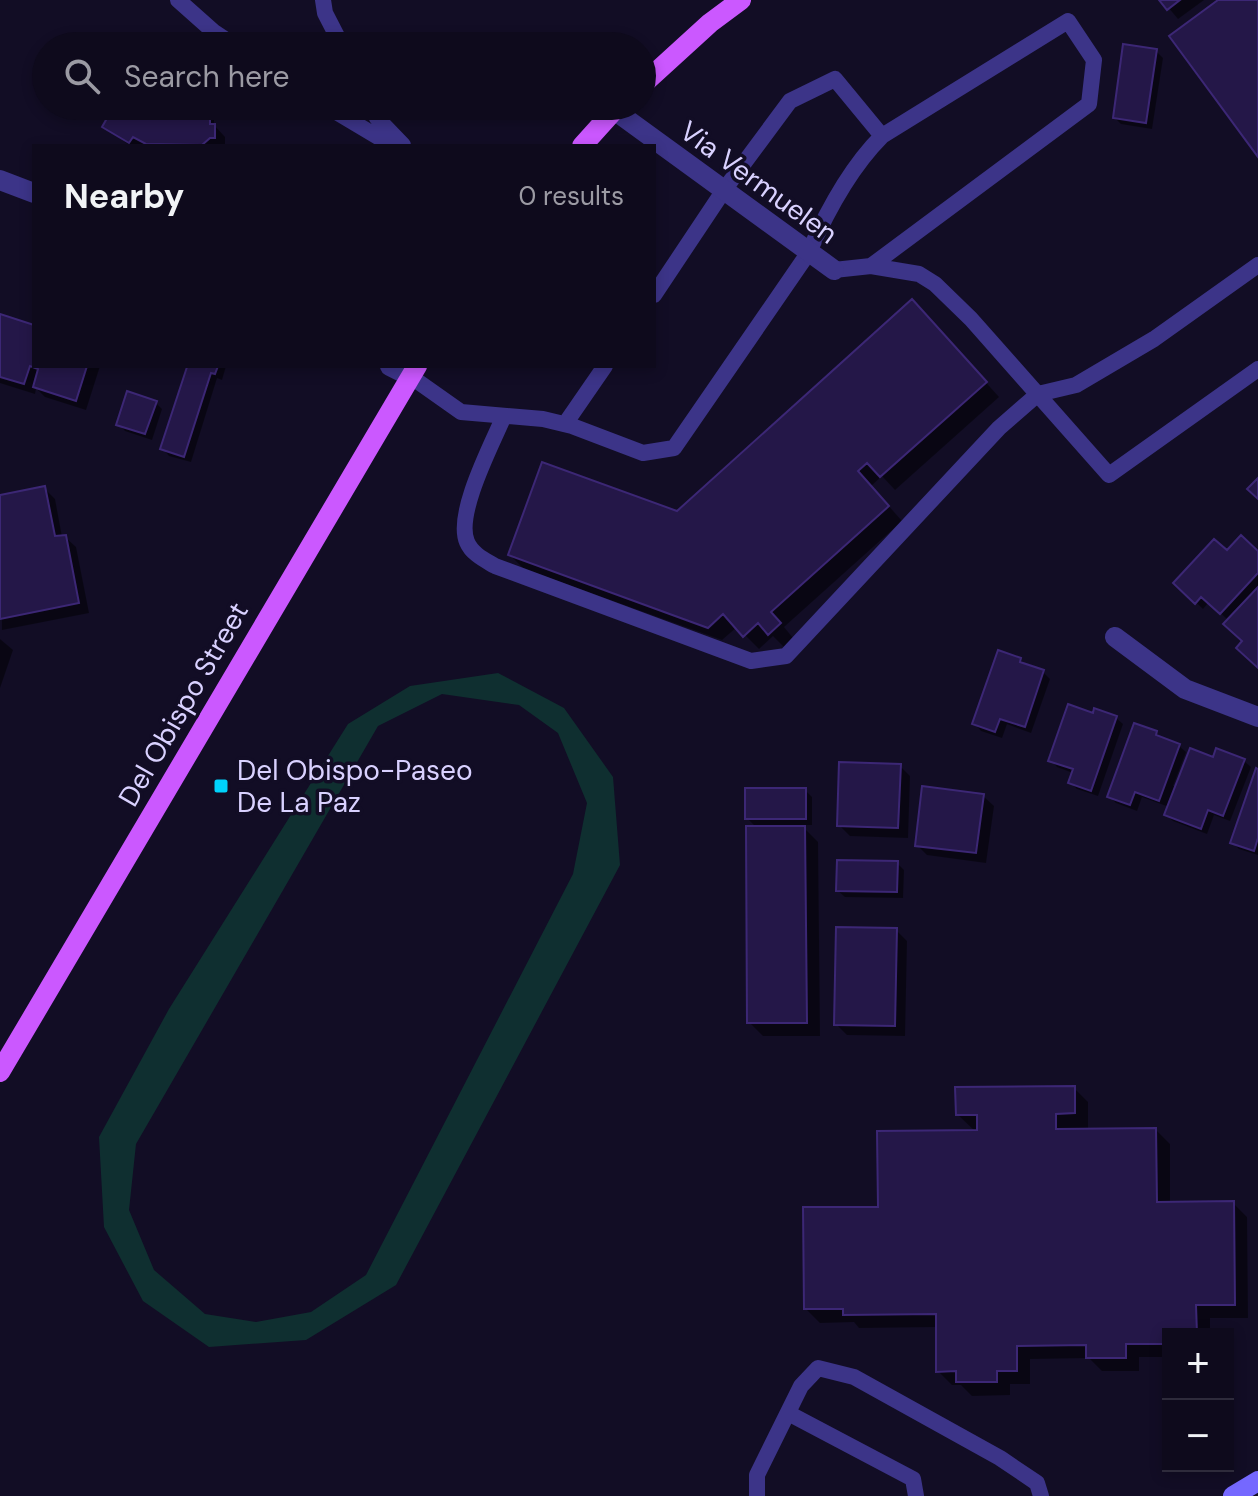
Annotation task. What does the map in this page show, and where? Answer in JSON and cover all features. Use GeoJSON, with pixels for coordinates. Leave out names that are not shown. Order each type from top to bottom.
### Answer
{"type":"FeatureCollection","features":[{"type":"Feature","properties":{"kind":"main road"},"geometry":{"type":"LineString","coordinates":[[656,72],[710,23],[741,0]]}},
{"type":"Feature","properties":{"kind":"main road"},"geometry":{"type":"LineString","coordinates":[[584,144],[605,120]]}},
{"type":"Feature","properties":{"kind":"main road","name":"Del Obispo Street"},"geometry":{"type":"LineString","coordinates":[[0,1072],[414,371]]}},
{"type":"Feature","properties":{"kind":"street","name":"Via Vermuelen"},"geometry":{"type":"LineString","coordinates":[[632,120],[834,270]]}},
{"type":"Feature","properties":{"kind":"street"},"geometry":{"type":"LineString","coordinates":[[0,180],[32,192]]}},
{"type":"Feature","properties":{"kind":"street"},"geometry":{"type":"LineString","coordinates":[[1115,637],[1185,689],[1258,717]]}},
{"type":"Feature","properties":{"kind":"street"},"geometry":{"type":"LineString","coordinates":[[1233,1496],[1258,1481]]}},
{"type":"Feature","properties":{"kind":"lane"},"geometry":{"type":"LineString","coordinates":[[178,0],[214,32]]}},
{"type":"Feature","properties":{"kind":"lane"},"geometry":{"type":"LineString","coordinates":[[323,0],[325,13],[335,32]]}},
{"type":"Feature","properties":{"kind":"lane"},"geometry":{"type":"LineString","coordinates":[[414,371],[461,412],[565,424],[643,453],[674,448],[809,252],[864,153],[882,136],[1068,21],[1094,60],[1089,104],[871,266]]}},
{"type":"Feature","properties":{"kind":"lane"},"geometry":{"type":"LineString","coordinates":[[656,292],[724,190],[790,101],[835,79],[882,136]]}},
{"type":"Feature","properties":{"kind":"lane"},"geometry":{"type":"LineString","coordinates":[[349,120],[390,144]]}},
{"type":"Feature","properties":{"kind":"lane"},"geometry":{"type":"LineString","coordinates":[[379,120],[402,144]]}},
{"type":"Feature","properties":{"kind":"lane"},"geometry":{"type":"LineString","coordinates":[[504,416],[464,514],[466,541],[477,555],[495,566],[751,661],[786,656],[999,428],[1038,394],[1076,385],[1154,339],[1258,265]]}},
{"type":"Feature","properties":{"kind":"lane"},"geometry":{"type":"LineString","coordinates":[[834,270],[871,266],[919,274],[935,284],[971,319],[1109,475],[1258,369]]}},
{"type":"Feature","properties":{"kind":"lane"},"geometry":{"type":"LineString","coordinates":[[565,424],[604,368]]}},
{"type":"Feature","properties":{"kind":"lane"},"geometry":{"type":"LineString","coordinates":[[757,1496],[757,1475],[801,1386],[818,1368],[854,1377],[1000,1458],[1037,1483],[1041,1496]]}},
{"type":"Feature","properties":{"kind":"lane"},"geometry":{"type":"LineString","coordinates":[[788,1413],[913,1479],[916,1496]]}},
{"type":"Feature","properties":{"kind":"green space"},"geometry":{"type":"Polygon","coordinates":[[[498,673],[564,708],[613,777],[620,865],[396,1285],[306,1340],[209,1347],[143,1301],[104,1227],[99,1137],[169,1009],[348,724],[410,686],[498,673]],[[442,694],[378,726],[136,1144],[129,1210],[154,1270],[205,1314],[256,1322],[311,1312],[366,1275],[573,874],[587,803],[558,733],[519,705],[442,694]]]}},
{"type":"Feature","properties":{"kind":"building"},"geometry":{"type":"Polygon","coordinates":[[[1159,0],[1180,0],[1167,10],[1159,0]]]}},
{"type":"Feature","properties":{"kind":"building"},"geometry":{"type":"Polygon","coordinates":[[[1218,0],[1258,0],[1258,157],[1169,36],[1218,0]]]}},
{"type":"Feature","properties":{"kind":"building"},"geometry":{"type":"Polygon","coordinates":[[[1123,44],[1157,49],[1146,123],[1113,118],[1123,44]]]}},
{"type":"Feature","properties":{"kind":"building"},"geometry":{"type":"Polygon","coordinates":[[[106,120],[210,120],[210,124],[215,124],[215,138],[203,144],[146,144],[133,137],[129,143],[102,127],[106,120]]]}},
{"type":"Feature","properties":{"kind":"building"},"geometry":{"type":"Polygon","coordinates":[[[912,299],[987,382],[880,477],[867,463],[858,471],[889,506],[771,612],[781,623],[768,635],[758,623],[743,637],[723,614],[708,628],[508,555],[542,462],[677,511],[912,299]]]}},
{"type":"Feature","properties":{"kind":"building"},"geometry":{"type":"Polygon","coordinates":[[[0,314],[32,324],[32,367],[24,384],[0,377],[0,314]]]}},
{"type":"Feature","properties":{"kind":"building"},"geometry":{"type":"Polygon","coordinates":[[[35,368],[86,368],[76,401],[33,387],[38,369],[35,368]]]}},
{"type":"Feature","properties":{"kind":"building"},"geometry":{"type":"Polygon","coordinates":[[[187,368],[217,368],[215,374],[211,373],[184,457],[160,449],[187,368]]]}},
{"type":"Feature","properties":{"kind":"building"},"geometry":{"type":"Polygon","coordinates":[[[127,391],[157,401],[145,434],[116,425],[127,391]]]}},
{"type":"Feature","properties":{"kind":"building"},"geometry":{"type":"Polygon","coordinates":[[[1258,478],[1258,499],[1247,489],[1258,478]]]}},
{"type":"Feature","properties":{"kind":"building"},"geometry":{"type":"Polygon","coordinates":[[[45,486],[55,536],[66,535],[79,603],[0,619],[0,495],[45,486]]]}},
{"type":"Feature","properties":{"kind":"building"},"geometry":{"type":"Polygon","coordinates":[[[1241,535],[1258,551],[1258,573],[1220,614],[1201,597],[1195,604],[1173,583],[1214,539],[1227,550],[1241,535]]]}},
{"type":"Feature","properties":{"kind":"building"},"geometry":{"type":"Polygon","coordinates":[[[1258,587],[1258,668],[1236,648],[1242,641],[1223,624],[1258,587]]]}},
{"type":"Feature","properties":{"kind":"building"},"geometry":{"type":"Polygon","coordinates":[[[998,650],[1044,670],[1025,727],[1000,719],[995,732],[972,724],[998,650]]]}},
{"type":"Feature","properties":{"kind":"building"},"geometry":{"type":"Polygon","coordinates":[[[1068,704],[1093,713],[1094,708],[1117,716],[1091,791],[1068,783],[1073,769],[1048,761],[1068,704]]]}},
{"type":"Feature","properties":{"kind":"building"},"geometry":{"type":"Polygon","coordinates":[[[1134,723],[1180,744],[1159,801],[1135,792],[1130,805],[1107,797],[1134,723]]]}},
{"type":"Feature","properties":{"kind":"building"},"geometry":{"type":"Polygon","coordinates":[[[1190,748],[1213,757],[1216,748],[1245,759],[1223,816],[1208,810],[1201,829],[1164,815],[1190,748]]]}},
{"type":"Feature","properties":{"kind":"building"},"geometry":{"type":"Polygon","coordinates":[[[839,762],[901,764],[898,828],[837,826],[839,762]]]}},
{"type":"Feature","properties":{"kind":"building"},"geometry":{"type":"Polygon","coordinates":[[[1256,768],[1258,838],[1254,851],[1230,843],[1256,768]]]}},
{"type":"Feature","properties":{"kind":"building"},"geometry":{"type":"Polygon","coordinates":[[[922,786],[984,794],[976,853],[915,846],[922,786]]]}},
{"type":"Feature","properties":{"kind":"building"},"geometry":{"type":"Polygon","coordinates":[[[745,788],[806,788],[806,819],[745,819],[745,788]]]}},
{"type":"Feature","properties":{"kind":"building"},"geometry":{"type":"Polygon","coordinates":[[[746,826],[805,826],[807,1023],[747,1023],[746,826]]]}},
{"type":"Feature","properties":{"kind":"building"},"geometry":{"type":"Polygon","coordinates":[[[837,860],[898,861],[897,892],[836,891],[837,860]]]}},
{"type":"Feature","properties":{"kind":"building"},"geometry":{"type":"Polygon","coordinates":[[[836,927],[897,928],[895,1026],[834,1025],[836,927]]]}},
{"type":"Feature","properties":{"kind":"building"},"geometry":{"type":"Polygon","coordinates":[[[1075,1086],[1075,1113],[1056,1114],[1056,1129],[1156,1128],[1157,1202],[1234,1201],[1235,1305],[1196,1305],[1197,1328],[1162,1328],[1162,1344],[1126,1344],[1126,1358],[1086,1358],[1086,1345],[1017,1346],[1017,1371],[997,1371],[997,1382],[956,1382],[956,1371],[936,1372],[936,1314],[843,1315],[843,1309],[804,1309],[803,1207],[878,1207],[877,1131],[977,1130],[977,1115],[956,1115],[955,1087],[1075,1086]]]}},
{"type":"Feature","properties":{"kind":"place","name":"Del Obispo-Paseo De La Paz"},"geometry":{"type":"Point","coordinates":[221,786]}}]}
